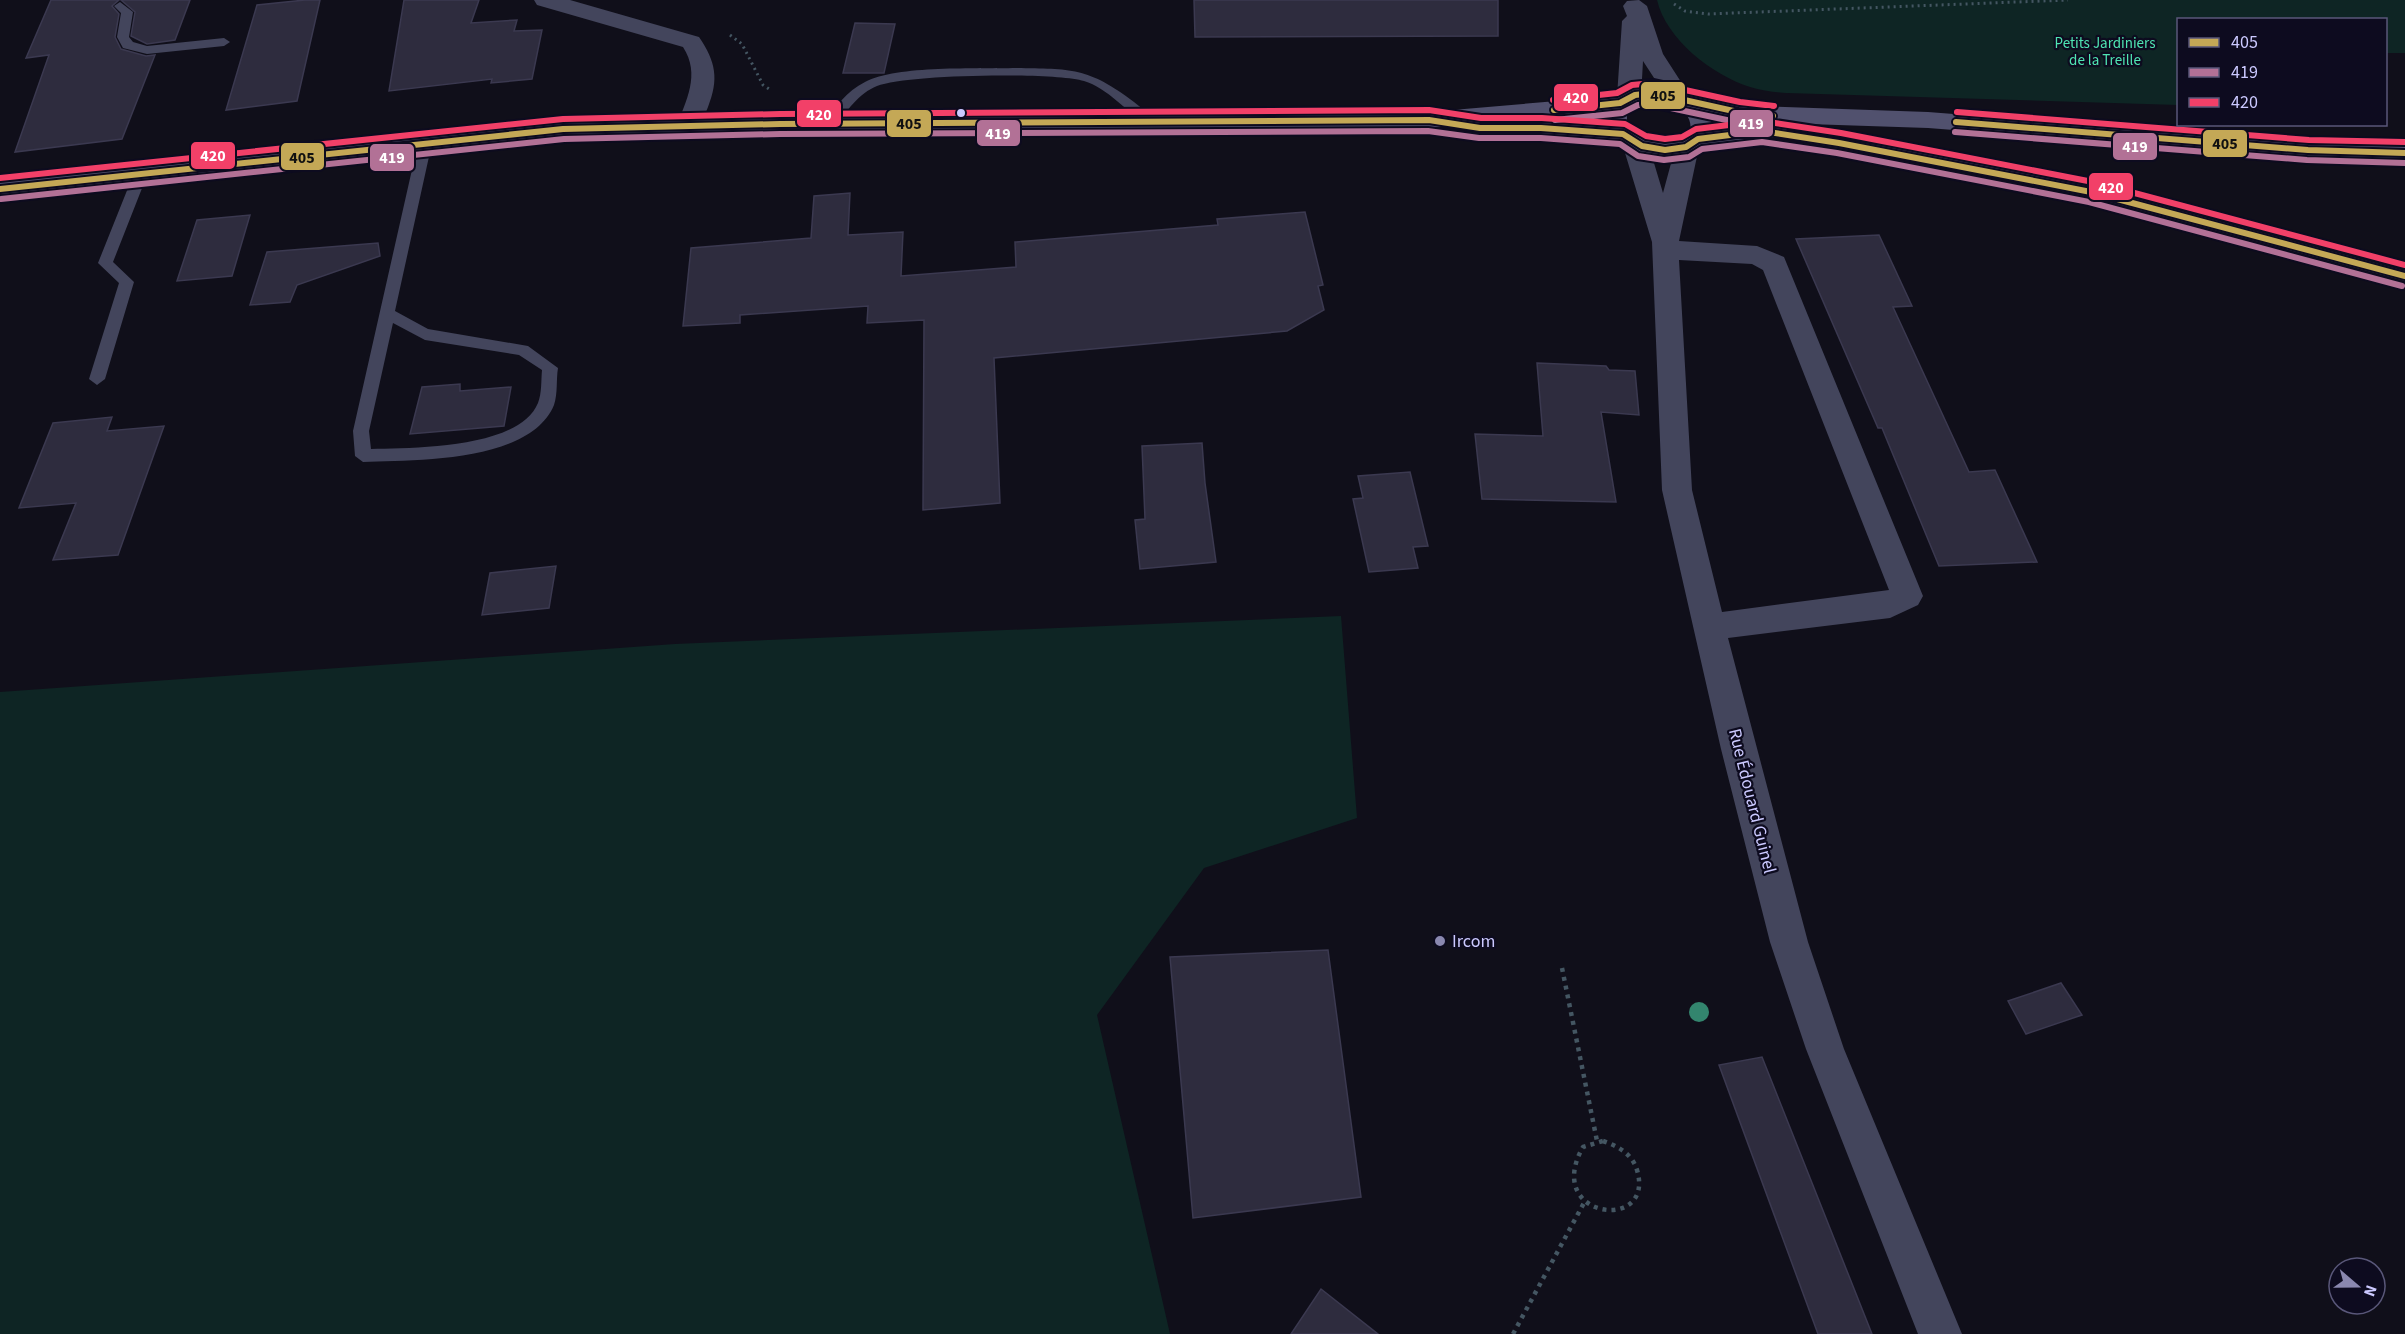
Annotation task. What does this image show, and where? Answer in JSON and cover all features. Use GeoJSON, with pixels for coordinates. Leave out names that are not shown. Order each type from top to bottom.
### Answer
{"type":"FeatureCollection","features":[{"type":"Feature","properties":{"kind":"main road"},"geometry":{"type":"LineString","coordinates":[[2,190],[141,173],[563,129],[830,124],[1429,120],[1477,113],[1543,111],[1624,100],[1653,93],[1755,114],[1928,120],[2296,149],[2405,153]]}},
{"type":"Feature","properties":{"kind":"main road"},"geometry":{"type":"LineString","coordinates":[[1624,100],[1614,118],[1629,138]]}},
{"type":"Feature","properties":{"kind":"main road"},"geometry":{"type":"LineString","coordinates":[[1682,100],[1699,112],[1704,122],[1704,131],[1692,143]]}},
{"type":"Feature","properties":{"kind":"main road"},"geometry":{"type":"LineString","coordinates":[[1429,120],[1480,128],[1629,138],[1658,149],[1762,131],[1820,128],[1943,131],[2337,164],[2405,172]]}},
{"type":"Feature","properties":{"kind":"street"},"geometry":{"type":"LineString","coordinates":[[545,0],[692,42],[703,57],[706,66],[703,87],[688,128]]}},
{"type":"Feature","properties":{"kind":"street"},"geometry":{"type":"LineString","coordinates":[[1635,3],[1652,54],[1682,100]]}},
{"type":"Feature","properties":{"kind":"street"},"geometry":{"type":"LineString","coordinates":[[1624,100],[1635,3]]}},
{"type":"Feature","properties":{"kind":"street","name":"Rue Édouard Guinel"},"geometry":{"type":"LineString","coordinates":[[1629,138],[1665,247]]}},
{"type":"Feature","properties":{"kind":"street","name":"Rue Édouard Guinel"},"geometry":{"type":"LineString","coordinates":[[1692,143],[1676,184],[1665,247],[1677,490],[1738,749],[1789,942],[1825,1049],[1940,1334]]}},
{"type":"Feature","properties":{"kind":"street"},"geometry":{"type":"LineString","coordinates":[[1665,247],[1757,255],[1774,264],[1907,596],[1890,604],[1711,627]]}},
{"type":"Feature","properties":{"kind":"lane"},"geometry":{"type":"LineString","coordinates":[[120,6],[127,12],[123,37],[128,45],[147,50],[224,42]]}},
{"type":"Feature","properties":{"kind":"lane"},"geometry":{"type":"LineString","coordinates":[[830,124],[850,98],[873,82],[916,75],[1025,72],[1089,77],[1152,123]]}},
{"type":"Feature","properties":{"kind":"lane"},"geometry":{"type":"LineString","coordinates":[[1762,131],[1908,155],[2091,192],[2405,276]]}},
{"type":"Feature","properties":{"kind":"lane"},"geometry":{"type":"LineString","coordinates":[[386,313],[426,334],[523,350],[550,368],[545,407],[519,434],[456,451],[363,456],[361,431],[386,313],[425,143]]}},
{"type":"Feature","properties":{"kind":"lane"},"geometry":{"type":"LineString","coordinates":[[97,379],[127,282],[105,263],[141,173]]}},
{"type":"Feature","properties":{"kind":"path"},"geometry":{"type":"LineString","coordinates":[[1668,0],[1685,11],[1708,14],[2068,0]]}},
{"type":"Feature","properties":{"kind":"path"},"geometry":{"type":"LineString","coordinates":[[730,35],[742,44],[763,85],[771,91]]}},
{"type":"Feature","properties":{"kind":"path"},"geometry":{"type":"LineString","coordinates":[[1562,968],[1597,1141]]}},
{"type":"Feature","properties":{"kind":"path"},"geometry":{"type":"LineString","coordinates":[[1597,1141],[1613,1144],[1632,1159],[1638,1170],[1638,1193],[1633,1202],[1624,1209],[1614,1212],[1602,1211],[1585,1202],[1575,1188],[1572,1165],[1583,1147],[1597,1141]]}},
{"type":"Feature","properties":{"kind":"path"},"geometry":{"type":"LineString","coordinates":[[1513,1334],[1585,1202]]}},
{"type":"Feature","properties":{"kind":"green space","name":"Petits Jardiniers de la Treille"},"geometry":{"type":"Polygon","coordinates":[[[1657,0],[2405,0],[2405,53],[2387,53],[2387,18],[2177,18],[2177,105],[1787,93],[1750,87],[1721,74],[1680,42],[1662,14],[1657,0]]]}},
{"type":"Feature","properties":{"kind":"green space"},"geometry":{"type":"Polygon","coordinates":[[[1341,616],[1357,818],[1204,868],[1097,1015],[1170,1334],[0,1334],[0,692],[675,644],[1341,616]]]}},
{"type":"Feature","properties":{"kind":"building"},"geometry":{"type":"Polygon","coordinates":[[[51,0],[119,0],[112,6],[119,14],[115,37],[121,49],[146,56],[155,55],[122,139],[15,152],[49,55],[26,58],[51,0]]]}},
{"type":"Feature","properties":{"kind":"building"},"geometry":{"type":"Polygon","coordinates":[[[121,0],[190,0],[175,40],[147,44],[131,36],[135,12],[121,0]]]}},
{"type":"Feature","properties":{"kind":"building"},"geometry":{"type":"Polygon","coordinates":[[[320,0],[297,101],[226,110],[257,5],[320,0]]]}},
{"type":"Feature","properties":{"kind":"building"},"geometry":{"type":"Polygon","coordinates":[[[404,0],[479,0],[471,23],[517,20],[514,31],[542,30],[532,79],[491,83],[492,79],[389,91],[404,0]]]}},
{"type":"Feature","properties":{"kind":"building"},"geometry":{"type":"Polygon","coordinates":[[[1194,0],[1498,0],[1498,36],[1195,37],[1194,0]]]}},
{"type":"Feature","properties":{"kind":"building"},"geometry":{"type":"Polygon","coordinates":[[[855,23],[895,24],[884,73],[843,73],[855,23]]]}},
{"type":"Feature","properties":{"kind":"building"},"geometry":{"type":"Polygon","coordinates":[[[850,193],[848,235],[903,232],[901,276],[1016,267],[1015,242],[1218,225],[1217,219],[1305,212],[1323,285],[1318,286],[1324,310],[1287,331],[994,358],[1000,503],[923,510],[924,320],[867,323],[868,306],[740,315],[740,323],[683,326],[691,248],[811,238],[814,196],[850,193]]]}},
{"type":"Feature","properties":{"kind":"building"},"geometry":{"type":"Polygon","coordinates":[[[250,215],[232,276],[177,281],[197,220],[250,215]]]}},
{"type":"Feature","properties":{"kind":"building"},"geometry":{"type":"Polygon","coordinates":[[[1879,235],[1912,306],[1893,307],[1969,472],[1995,470],[2037,562],[1939,566],[1882,428],[1878,428],[1796,239],[1879,235]]]}},
{"type":"Feature","properties":{"kind":"building"},"geometry":{"type":"Polygon","coordinates":[[[378,243],[380,256],[297,285],[290,302],[250,305],[267,252],[378,243]]]}},
{"type":"Feature","properties":{"kind":"building"},"geometry":{"type":"Polygon","coordinates":[[[1537,363],[1606,366],[1609,370],[1635,371],[1639,415],[1601,412],[1616,502],[1482,499],[1475,434],[1543,436],[1537,363]]]}},
{"type":"Feature","properties":{"kind":"building"},"geometry":{"type":"Polygon","coordinates":[[[460,384],[460,391],[511,387],[504,426],[410,434],[422,387],[460,384]]]}},
{"type":"Feature","properties":{"kind":"building"},"geometry":{"type":"Polygon","coordinates":[[[112,417],[107,431],[164,426],[118,555],[53,560],[76,503],[19,508],[53,423],[112,417]]]}},
{"type":"Feature","properties":{"kind":"building"},"geometry":{"type":"Polygon","coordinates":[[[1202,443],[1216,562],[1140,569],[1135,520],[1145,519],[1142,446],[1202,443]]]}},
{"type":"Feature","properties":{"kind":"building"},"geometry":{"type":"Polygon","coordinates":[[[1410,472],[1428,546],[1413,547],[1418,568],[1369,572],[1353,499],[1363,498],[1358,476],[1410,472]]]}},
{"type":"Feature","properties":{"kind":"building"},"geometry":{"type":"Polygon","coordinates":[[[556,566],[549,608],[482,615],[490,573],[556,566]]]}},
{"type":"Feature","properties":{"kind":"building"},"geometry":{"type":"Polygon","coordinates":[[[1328,950],[1361,1197],[1193,1218],[1170,957],[1328,950]]]}},
{"type":"Feature","properties":{"kind":"building"},"geometry":{"type":"Polygon","coordinates":[[[2061,983],[2082,1015],[2026,1034],[2008,1001],[2061,983]]]}},
{"type":"Feature","properties":{"kind":"building"},"geometry":{"type":"Polygon","coordinates":[[[1762,1057],[1872,1334],[1818,1334],[1719,1065],[1762,1057]]]}},
{"type":"Feature","properties":{"kind":"building"},"geometry":{"type":"Polygon","coordinates":[[[1321,1289],[1378,1334],[1291,1334],[1321,1289]]]}},
{"type":"Feature","properties":{"kind":"transit line","name":"420"},"geometry":{"type":"LineString","coordinates":[[1553,100],[1617,93],[1632,85],[1653,83],[1740,102],[1774,106]]}},
{"type":"Feature","properties":{"kind":"transit line","name":"405"},"geometry":{"type":"LineString","coordinates":[[1554,110],[1620,103],[1635,95],[1653,93],[1738,112],[1773,116]]}},
{"type":"Feature","properties":{"kind":"transit line","name":"419"},"geometry":{"type":"LineString","coordinates":[[1555,120],[1622,113],[1638,105],[1652,104],[1736,122],[1772,126]]}},
{"type":"Feature","properties":{"kind":"transit line","name":"420"},"geometry":{"type":"LineString","coordinates":[[0,178],[563,119],[780,114],[1429,110],[1481,118],[1542,118],[1625,124],[1646,136],[1665,139],[1682,137],[1696,129],[1762,121],[1996,161],[2093,182],[2405,265]]}},
{"type":"Feature","properties":{"kind":"transit line","name":"420"},"geometry":{"type":"LineString","coordinates":[[1957,112],[2309,140],[2405,142]]}},
{"type":"Feature","properties":{"kind":"transit line","name":"405"},"geometry":{"type":"LineString","coordinates":[[0,189],[563,129],[780,124],[1429,120],[1480,128],[1541,128],[1623,134],[1642,146],[1665,150],[1686,147],[1698,139],[1762,131],[1839,143],[2091,192],[2405,276]]}},
{"type":"Feature","properties":{"kind":"transit line","name":"405"},"geometry":{"type":"LineString","coordinates":[[1956,122],[2308,150],[2405,153]]}},
{"type":"Feature","properties":{"kind":"transit line","name":"419"},"geometry":{"type":"LineString","coordinates":[[1,199],[564,139],[780,134],[1428,131],[1479,138],[1541,138],[1620,144],[1638,156],[1664,160],[1689,157],[1702,149],[1762,142],[1837,153],[2089,202],[2402,286]]}},
{"type":"Feature","properties":{"kind":"transit line","name":"419"},"geometry":{"type":"LineString","coordinates":[[1955,132],[2307,160],[2405,163]]}},
{"type":"Feature","properties":{"kind":"place","name":"Ircom"},"geometry":{"type":"Point","coordinates":[1440,941]}}]}
